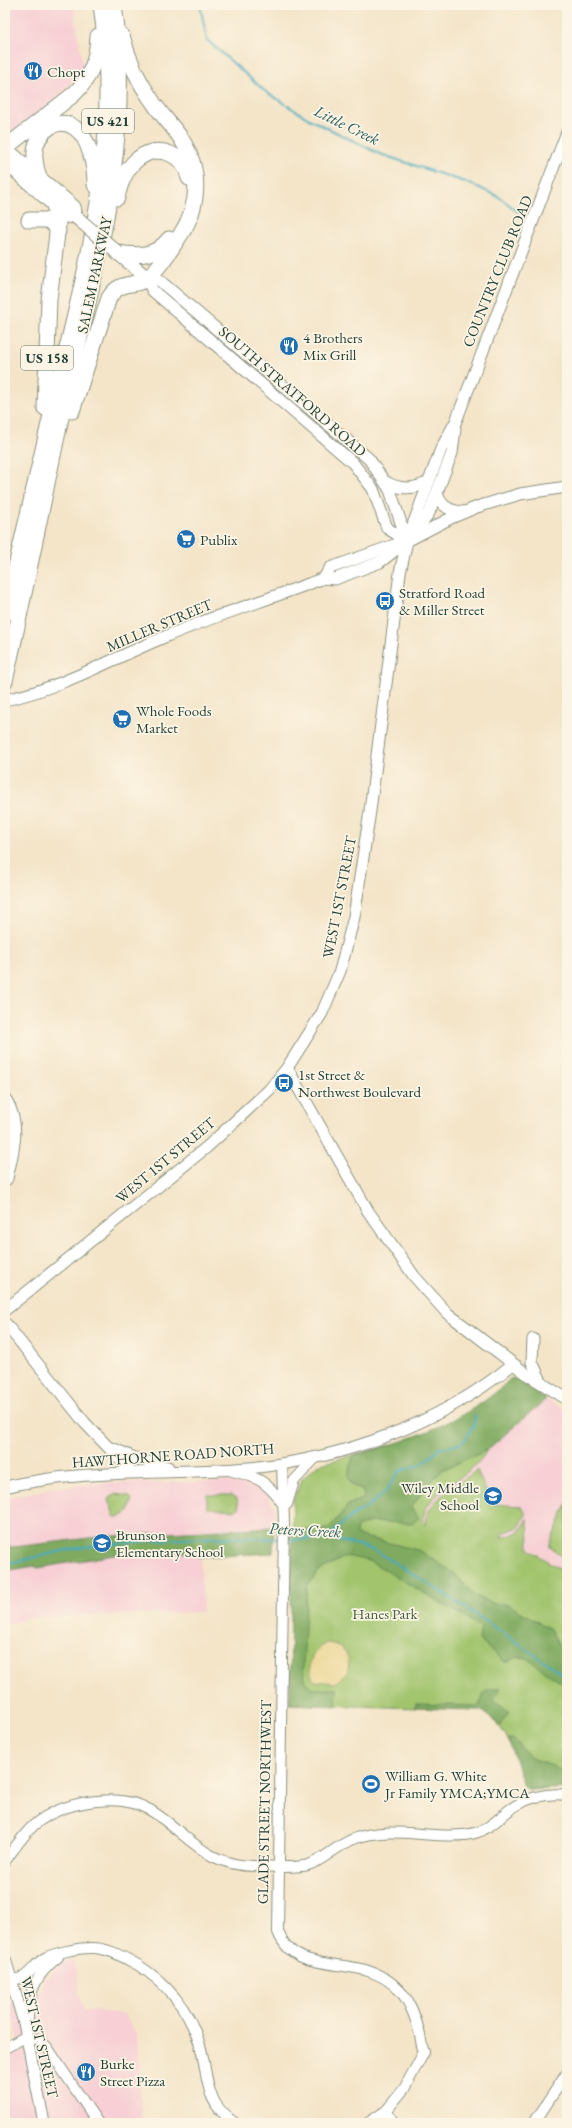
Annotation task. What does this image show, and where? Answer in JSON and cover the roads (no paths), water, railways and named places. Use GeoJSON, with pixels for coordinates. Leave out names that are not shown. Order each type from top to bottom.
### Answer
{"type":"FeatureCollection","features":[{"type":"Feature","properties":{"kind":"highway"},"geometry":{"type":"LineString","coordinates":[[5,148],[74,94],[87,79],[93,66],[98,43],[96,5]]}},
{"type":"Feature","properties":{"kind":"highway","name":"SALEM PARKWAY"},"geometry":{"type":"LineString","coordinates":[[5,681],[16,630],[41,482],[92,237],[103,175],[108,125],[107,68],[101,5]]}},
{"type":"Feature","properties":{"kind":"highway","name":"SALEM PARKWAY"},"geometry":{"type":"LineString","coordinates":[[5,614],[41,482],[106,226],[118,125],[118,74],[114,5]]}},
{"type":"Feature","properties":{"kind":"highway"},"geometry":{"type":"LineString","coordinates":[[41,482],[55,469],[65,432],[109,298],[122,286],[147,278],[187,224],[195,202],[196,178],[193,162],[186,147],[151,100],[133,66],[122,35],[118,5]]}},
{"type":"Feature","properties":{"kind":"highway"},"geometry":{"type":"LineString","coordinates":[[39,177],[35,157],[36,145],[40,135],[49,127],[60,123],[66,123],[77,128],[83,137],[93,166],[94,190],[89,224],[92,237]]}},
{"type":"Feature","properties":{"kind":"highway"},"geometry":{"type":"LineString","coordinates":[[106,226],[112,218],[122,181],[138,158],[150,153],[162,151],[174,155],[183,162],[189,178],[188,200],[184,214],[173,234],[163,246],[150,254],[133,255],[118,253]]}},
{"type":"Feature","properties":{"kind":"highway","name":"US 158"},"geometry":{"type":"LineString","coordinates":[[41,482],[32,474],[44,411],[49,300],[58,231],[58,219],[54,205]]}},
{"type":"Feature","properties":{"kind":"highway"},"geometry":{"type":"LineString","coordinates":[[29,220],[48,220],[58,231]]}},
{"type":"Feature","properties":{"kind":"highway"},"geometry":{"type":"LineString","coordinates":[[5,1102],[13,1122],[14,1136],[5,1178]]}},
{"type":"Feature","properties":{"kind":"main road","name":"COUNTRY CLUB ROAD"},"geometry":{"type":"LineString","coordinates":[[407,541],[441,449],[456,421],[567,132]]}},
{"type":"Feature","properties":{"kind":"main road","name":"SOUTH STRATFORD ROAD"},"geometry":{"type":"LineString","coordinates":[[5,148],[74,207],[76,217]]}},
{"type":"Feature","properties":{"kind":"main road","name":"SOUTH STRATFORD ROAD"},"geometry":{"type":"LineString","coordinates":[[5,162],[66,216],[76,217],[147,278],[152,290],[272,392],[359,469],[375,493],[387,528],[407,541]]}},
{"type":"Feature","properties":{"kind":"main road","name":"SOUTH STRATFORD ROAD"},"geometry":{"type":"LineString","coordinates":[[147,278],[160,280],[362,453],[386,482],[394,499],[407,541]]}},
{"type":"Feature","properties":{"kind":"main road"},"geometry":{"type":"LineString","coordinates":[[207,337],[214,327]]}},
{"type":"Feature","properties":{"kind":"main road"},"geometry":{"type":"LineString","coordinates":[[272,392],[280,383]]}},
{"type":"Feature","properties":{"kind":"main road","name":"COUNTRY CLUB ROAD"},"geometry":{"type":"LineString","coordinates":[[407,541],[429,513],[452,453],[456,421]]}},
{"type":"Feature","properties":{"kind":"main road"},"geometry":{"type":"LineString","coordinates":[[386,482],[396,487],[408,487],[419,486],[429,481]]}},
{"type":"Feature","properties":{"kind":"main road"},"geometry":{"type":"LineString","coordinates":[[407,541],[464,512],[506,497],[567,487]]}},
{"type":"Feature","properties":{"kind":"main road"},"geometry":{"type":"LineString","coordinates":[[437,493],[444,506],[455,511],[464,512]]}},
{"type":"Feature","properties":{"kind":"main road","name":"MILLER STREET"},"geometry":{"type":"LineString","coordinates":[[5,700],[54,686],[188,627],[324,578],[335,579],[380,562],[407,541]]}},
{"type":"Feature","properties":{"kind":"main road","name":"WEST 1ST STREET"},"geometry":{"type":"LineString","coordinates":[[5,1310],[207,1147],[268,1090],[287,1068],[322,1013],[333,990],[346,953],[354,917],[370,811],[400,573],[407,541]]}},
{"type":"Feature","properties":{"kind":"main road"},"geometry":{"type":"LineString","coordinates":[[287,1068],[368,1211],[414,1276],[447,1313],[513,1364],[567,1398]]}},
{"type":"Feature","properties":{"kind":"main road"},"geometry":{"type":"LineString","coordinates":[[5,1323],[85,1423],[132,1472]]}},
{"type":"Feature","properties":{"kind":"main road"},"geometry":{"type":"LineString","coordinates":[[533,1339],[532,1362],[543,1384]]}},
{"type":"Feature","properties":{"kind":"main road","name":"HAWTHORNE ROAD NORTH"},"geometry":{"type":"LineString","coordinates":[[5,1487],[72,1476],[222,1469],[282,1463],[316,1457],[378,1438],[422,1421],[482,1388],[513,1364]]}},
{"type":"Feature","properties":{"kind":"main road"},"geometry":{"type":"LineString","coordinates":[[105,1445],[137,1459],[180,1471]]}},
{"type":"Feature","properties":{"kind":"main road","name":"WEST 1ST STREET"},"geometry":{"type":"LineString","coordinates":[[5,1959],[27,2036],[44,2123]]}},
{"type":"Feature","properties":{"kind":"street"},"geometry":{"type":"LineString","coordinates":[[284,1524],[289,1492],[294,1481],[316,1457]]}},
{"type":"Feature","properties":{"kind":"street","name":"GLADE STREET NORTHWEST"},"geometry":{"type":"LineString","coordinates":[[282,1463],[284,1524],[277,1926],[284,1944],[295,1953],[307,1960],[373,1971],[389,1980],[399,1989],[410,2004],[424,2052],[404,2089],[386,2111]]}},
{"type":"Feature","properties":{"kind":"street"},"geometry":{"type":"LineString","coordinates":[[222,1469],[250,1475],[263,1481],[283,1504]]}},
{"type":"Feature","properties":{"kind":"street"},"geometry":{"type":"LineString","coordinates":[[5,1861],[35,1824],[68,1808],[85,1802],[104,1800],[126,1802],[149,1809],[210,1856],[230,1864],[306,1866],[315,1863],[343,1844],[367,1835],[397,1832],[454,1834],[476,1832],[488,1828],[510,1810],[532,1798],[567,1795]]}},
{"type":"Feature","properties":{"kind":"street"},"geometry":{"type":"LineString","coordinates":[[11,1980],[26,1977],[44,1958],[76,1948],[102,1948],[126,1958],[164,1985],[178,2000],[190,2019],[200,2044],[210,2094],[223,2112],[235,2123]]}},
{"type":"Feature","properties":{"kind":"street"},"geometry":{"type":"LineString","coordinates":[[27,2036],[28,2005],[33,1986],[42,1970],[62,1953]]}},
{"type":"Feature","properties":{"kind":"street"},"geometry":{"type":"LineString","coordinates":[[5,2048],[27,2036],[39,2040],[47,2047],[98,2123]]}},
{"type":"Feature","properties":{"kind":"street"},"geometry":{"type":"LineString","coordinates":[[534,2123],[567,2073]]}},
{"type":"Feature","properties":{"kind":"street"},"geometry":{"type":"LineString","coordinates":[[368,2123],[386,2111],[394,2123]]}},
{"type":"Feature","properties":{"kind":"waterway","name":"Little Creek"},"geometry":{"type":"LineString","coordinates":[[200,5],[207,40],[266,92],[309,119],[380,154],[471,184],[499,197],[525,217]]}},
{"type":"Feature","properties":{"kind":"waterway"},"geometry":{"type":"LineString","coordinates":[[326,1538],[353,1515],[364,1509],[386,1492],[399,1471],[423,1464],[438,1449],[459,1444],[465,1440],[473,1426],[475,1416]]}},
{"type":"Feature","properties":{"kind":"waterway","name":"Peters Creek"},"geometry":{"type":"LineString","coordinates":[[5,1564],[76,1548],[135,1542],[208,1538],[281,1539]]}},
{"type":"Feature","properties":{"kind":"waterway","name":"Peters Creek"},"geometry":{"type":"LineString","coordinates":[[288,1540],[326,1538],[359,1545],[373,1550],[496,1628],[567,1677]]}},
{"type":"Feature","properties":{"kind":"place","name":"Chopt"},"geometry":{"type":"Point","coordinates":[33,71]}},
{"type":"Feature","properties":{"kind":"place","name":"4 Brothers Mix Grill"},"geometry":{"type":"Point","coordinates":[289,346]}},
{"type":"Feature","properties":{"kind":"place","name":"Publix"},"geometry":{"type":"Point","coordinates":[186,539]}},
{"type":"Feature","properties":{"kind":"place","name":"Stratford Road & Miller Street"},"geometry":{"type":"Point","coordinates":[385,601]}},
{"type":"Feature","properties":{"kind":"place","name":"Whole Foods Market"},"geometry":{"type":"Point","coordinates":[122,719]}},
{"type":"Feature","properties":{"kind":"place","name":"1st Street & Northwest Boulevard"},"geometry":{"type":"Point","coordinates":[284,1083]}},
{"type":"Feature","properties":{"kind":"place","name":"Wiley Middle School"},"geometry":{"type":"Point","coordinates":[493,1496]}},
{"type":"Feature","properties":{"kind":"place","name":"Brunson Elementary School"},"geometry":{"type":"Point","coordinates":[102,1543]}},
{"type":"Feature","properties":{"kind":"place","name":"William G. White Jr Family YMCA;YMCA"},"geometry":{"type":"Point","coordinates":[371,1784]}},
{"type":"Feature","properties":{"kind":"place","name":"Burke Street Pizza"},"geometry":{"type":"Point","coordinates":[86,2072]}},
{"type":"Feature","properties":{"kind":"park label","name":"Hanes Park"},"geometry":{"type":"Point","coordinates":[385,1613]}}]}
